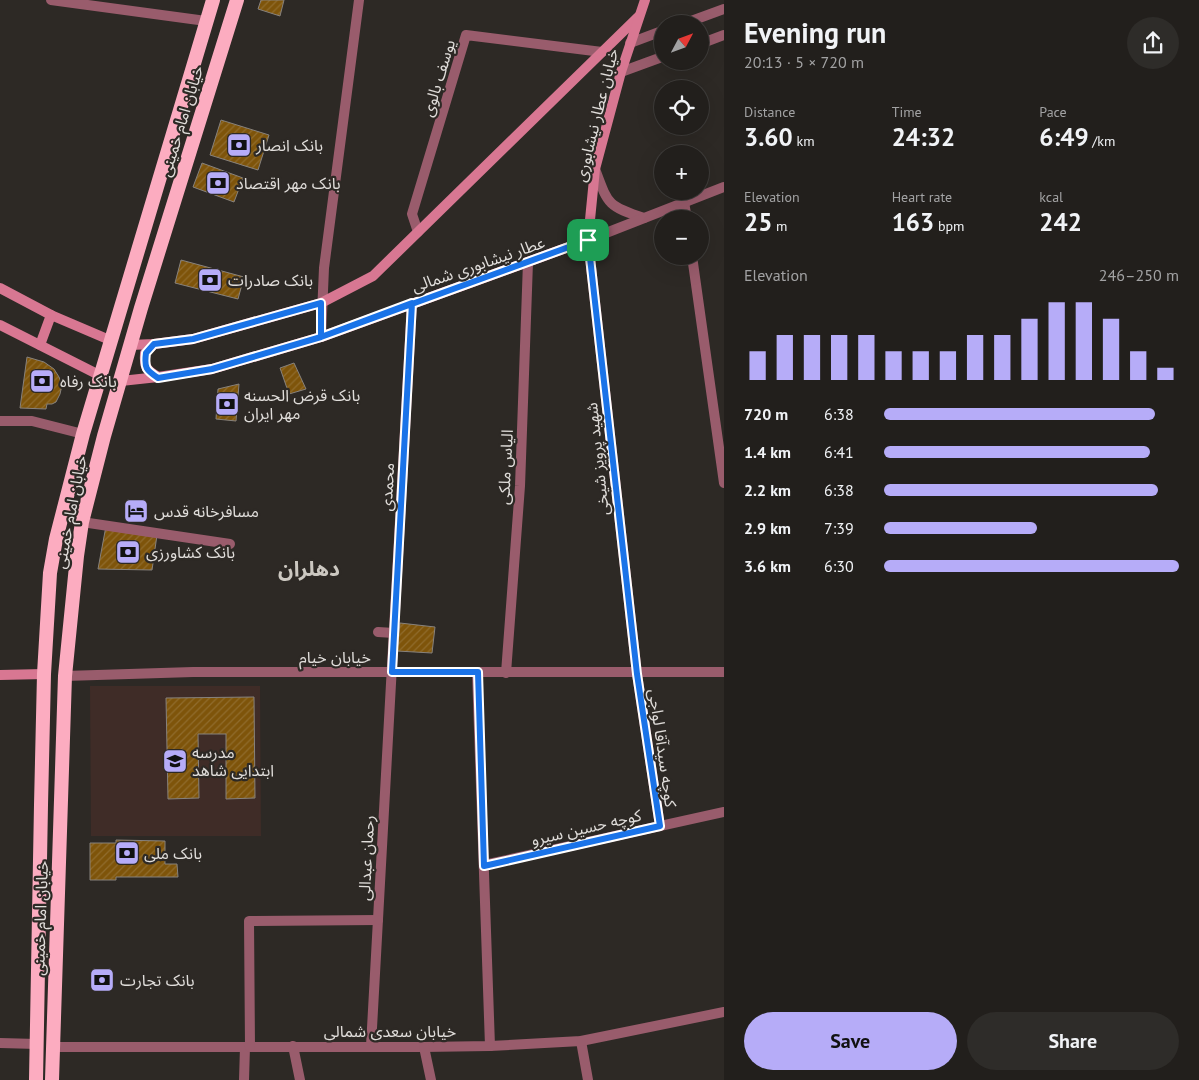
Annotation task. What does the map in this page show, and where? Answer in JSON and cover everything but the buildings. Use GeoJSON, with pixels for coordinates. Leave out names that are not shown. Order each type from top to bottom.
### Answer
{"type":"FeatureCollection","features":[{"type":"Feature","properties":{"kind":"highway","name":"خیابان امام خمینی"},"geometry":{"type":"LineString","coordinates":[[36,1080],[40,815],[44,674],[50,573],[56,539],[83,434],[213,0]]}},
{"type":"Feature","properties":{"kind":"highway","name":"خیابان امام خمینی"},"geometry":{"type":"LineString","coordinates":[[52,1080],[65,676],[82,522],[130,345],[237,0]]}},
{"type":"Feature","properties":{"kind":"main road","name":"خیابان عطار نیشابوری"},"geometry":{"type":"LineString","coordinates":[[588,240],[595,169],[621,72],[644,0]]}},
{"type":"Feature","properties":{"kind":"main road"},"geometry":{"type":"LineString","coordinates":[[130,345],[193,339],[321,303],[373,276],[638,17]]}},
{"type":"Feature","properties":{"kind":"main road","name":"عطار نیشابوری شمالی"},"geometry":{"type":"LineString","coordinates":[[120,381],[158,378],[212,369],[321,337],[588,240]]}},
{"type":"Feature","properties":{"kind":"main road"},"geometry":{"type":"LineString","coordinates":[[0,288],[51,315],[112,341]]}},
{"type":"Feature","properties":{"kind":"main road"},"geometry":{"type":"LineString","coordinates":[[40,345],[51,315]]}},
{"type":"Feature","properties":{"kind":"main road"},"geometry":{"type":"LineString","coordinates":[[0,325],[100,376]]}},
{"type":"Feature","properties":{"kind":"main road"},"geometry":{"type":"LineString","coordinates":[[154,344],[146,353],[144,362],[147,370],[158,378]]}},
{"type":"Feature","properties":{"kind":"main road"},"geometry":{"type":"LineString","coordinates":[[0,675],[44,674]]}},
{"type":"Feature","properties":{"kind":"street"},"geometry":{"type":"LineString","coordinates":[[51,0],[206,21]]}},
{"type":"Feature","properties":{"kind":"street"},"geometry":{"type":"LineString","coordinates":[[321,337],[324,268],[359,0]]}},
{"type":"Feature","properties":{"kind":"street"},"geometry":{"type":"LineString","coordinates":[[708,15],[724,9]]}},
{"type":"Feature","properties":{"kind":"street"},"geometry":{"type":"LineString","coordinates":[[630,43],[654,34]]}},
{"type":"Feature","properties":{"kind":"street","name":"یوسف بالوی"},"geometry":{"type":"LineString","coordinates":[[418,232],[412,214],[466,35],[602,52]]}},
{"type":"Feature","properties":{"kind":"street"},"geometry":{"type":"LineString","coordinates":[[709,41],[724,35]]}},
{"type":"Feature","properties":{"kind":"street"},"geometry":{"type":"LineString","coordinates":[[621,72],[654,60]]}},
{"type":"Feature","properties":{"kind":"street"},"geometry":{"type":"LineString","coordinates":[[595,169],[605,198],[619,210],[644,218]]}},
{"type":"Feature","properties":{"kind":"street","name":"عطار نیشابوری شمالی"},"geometry":{"type":"LineString","coordinates":[[588,240],[724,187]]}},
{"type":"Feature","properties":{"kind":"street"},"geometry":{"type":"LineString","coordinates":[[684,202],[685,210]]}},
{"type":"Feature","properties":{"kind":"street","name":"شهید پرویز شیخی"},"geometry":{"type":"LineString","coordinates":[[588,240],[637,674]]}},
{"type":"Feature","properties":{"kind":"street","name":"الیاس ملکی"},"geometry":{"type":"LineString","coordinates":[[506,672],[520,486],[528,262]]}},
{"type":"Feature","properties":{"kind":"street"},"geometry":{"type":"LineString","coordinates":[[693,265],[724,483]]}},
{"type":"Feature","properties":{"kind":"street","name":"محمدی"},"geometry":{"type":"LineString","coordinates":[[392,672],[412,303]]}},
{"type":"Feature","properties":{"kind":"street"},"geometry":{"type":"LineString","coordinates":[[0,420],[32,421],[83,434]]}},
{"type":"Feature","properties":{"kind":"street"},"geometry":{"type":"LineString","coordinates":[[82,522],[230,544]]}},
{"type":"Feature","properties":{"kind":"street"},"geometry":{"type":"LineString","coordinates":[[378,632],[394,632]]}},
{"type":"Feature","properties":{"kind":"street","name":"خیابان خیام"},"geometry":{"type":"LineString","coordinates":[[65,676],[193,672],[637,674],[724,672]]}},
{"type":"Feature","properties":{"kind":"street","name":"رحمان عبدالی"},"geometry":{"type":"LineString","coordinates":[[372,1046],[392,672]]}},
{"type":"Feature","properties":{"kind":"street"},"geometry":{"type":"LineString","coordinates":[[478,672],[490,1046]]}},
{"type":"Feature","properties":{"kind":"street","name":"کوچه سیدآقا لواجی"},"geometry":{"type":"LineString","coordinates":[[637,674],[660,826]]}},
{"type":"Feature","properties":{"kind":"street","name":"کوچه حسین سیرو"},"geometry":{"type":"LineString","coordinates":[[484,866],[724,812]]}},
{"type":"Feature","properties":{"kind":"street"},"geometry":{"type":"LineString","coordinates":[[244,1080],[247,1047],[249,922],[378,920]]}},
{"type":"Feature","properties":{"kind":"street","name":"خیابان سعدی شمالی"},"geometry":{"type":"LineString","coordinates":[[52,1047],[490,1046],[581,1041],[724,1012]]}},
{"type":"Feature","properties":{"kind":"street"},"geometry":{"type":"LineString","coordinates":[[581,1041],[588,1080]]}},
{"type":"Feature","properties":{"kind":"street"},"geometry":{"type":"LineString","coordinates":[[0,1042],[37,1044]]}},
{"type":"Feature","properties":{"kind":"street"},"geometry":{"type":"LineString","coordinates":[[293,1046],[300,1080]]}},
{"type":"Feature","properties":{"kind":"street"},"geometry":{"type":"LineString","coordinates":[[424,1047],[431,1080]]}},
{"type":"Feature","properties":{"kind":"shaded area","name":"مدرسه ابتدایی شاهد"},"geometry":{"type":"Polygon","coordinates":[[[90,686],[260,686],[261,836],[91,836],[90,686]]]}},
{"type":"Feature","properties":{"kind":"place","name":"بانک انصار"},"geometry":{"type":"Point","coordinates":[239,145]}},
{"type":"Feature","properties":{"kind":"place","name":"بانک مهر اقتصاد"},"geometry":{"type":"Point","coordinates":[218,183]}},
{"type":"Feature","properties":{"kind":"place","name":"بانک صادرات"},"geometry":{"type":"Point","coordinates":[210,280]}},
{"type":"Feature","properties":{"kind":"place","name":"بانک رفاه"},"geometry":{"type":"Point","coordinates":[42,381]}},
{"type":"Feature","properties":{"kind":"place","name":"بانک قرض الحسنه مهر ایران"},"geometry":{"type":"Point","coordinates":[227,404]}},
{"type":"Feature","properties":{"kind":"place","name":"مسافرخانه قدس"},"geometry":{"type":"Point","coordinates":[136,511]}},
{"type":"Feature","properties":{"kind":"place","name":"بانک کشاورزی"},"geometry":{"type":"Point","coordinates":[128,552]}},
{"type":"Feature","properties":{"kind":"place","name":"مدرسه ابتدایی شاهد"},"geometry":{"type":"Point","coordinates":[175,761]}},
{"type":"Feature","properties":{"kind":"place","name":"بانک ملی"},"geometry":{"type":"Point","coordinates":[127,853]}},
{"type":"Feature","properties":{"kind":"place","name":"بانک تجارت"},"geometry":{"type":"Point","coordinates":[102,980]}},
{"type":"Feature","properties":{"kind":"district","name":"دهلران"},"geometry":{"type":"Point","coordinates":[309,569]}},
{"type":"Feature","properties":{"kind":"route"},"geometry":{"type":"LineString","coordinates":[[588,240],[412,303],[321,337],[321,303],[193,339],[154,344],[146,353],[144,362],[147,370],[158,378],[212,369],[321,337],[366,320],[412,303],[392,672],[478,672],[484,866],[660,826],[637,674],[588,240]]}}]}
